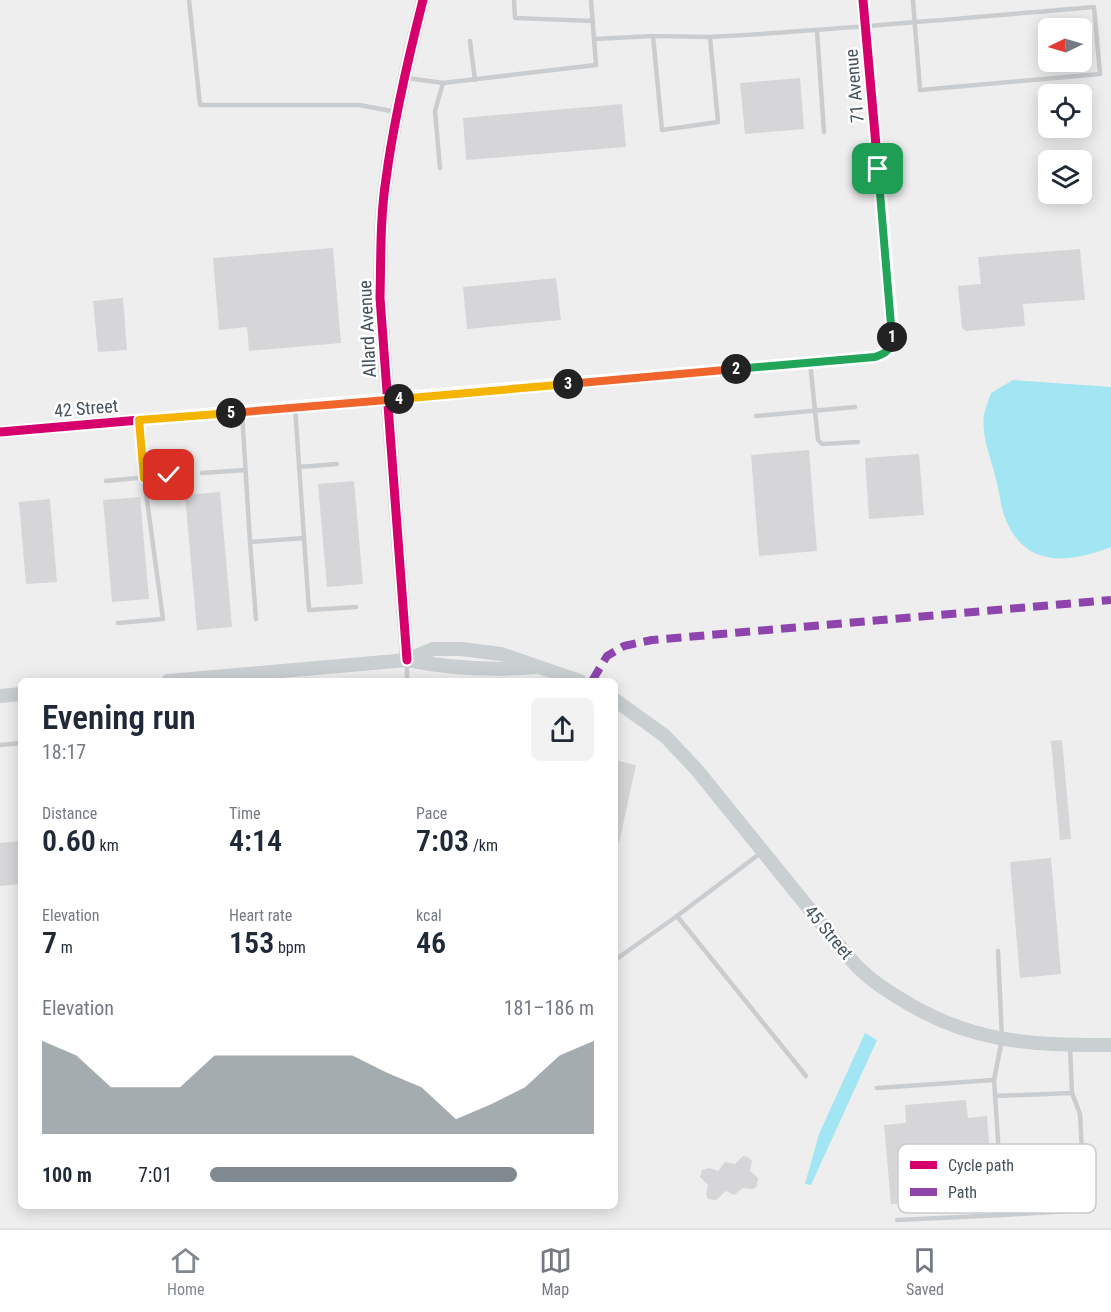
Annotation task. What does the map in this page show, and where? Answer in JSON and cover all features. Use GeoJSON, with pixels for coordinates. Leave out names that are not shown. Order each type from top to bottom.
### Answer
{"type":"FeatureCollection","features":[{"type":"Feature","properties":{"kind":"main road","name":"Allard Avenue"},"geometry":{"type":"LineString","coordinates":[[407,660],[380,298],[381,242],[385,181],[404,77],[423,0]]}},
{"type":"Feature","properties":{"kind":"main road"},"geometry":{"type":"LineString","coordinates":[[202,678],[407,660],[433,649],[461,649],[501,654],[570,678]]}},
{"type":"Feature","properties":{"kind":"main road"},"geometry":{"type":"LineString","coordinates":[[0,696],[18,694]]}},
{"type":"Feature","properties":{"kind":"main road","name":"45 Street"},"geometry":{"type":"LineString","coordinates":[[618,702],[665,736],[697,770],[862,971],[918,1010],[951,1026],[1002,1040],[1034,1044],[1111,1045]]}},
{"type":"Feature","properties":{"kind":"street","name":"71 Avenue"},"geometry":{"type":"LineString","coordinates":[[863,0],[893,336],[890,349]]}},
{"type":"Feature","properties":{"kind":"street","name":"42 Street"},"geometry":{"type":"LineString","coordinates":[[0,432],[875,357],[885,354],[890,349]]}},
{"type":"Feature","properties":{"kind":"lane"},"geometry":{"type":"LineString","coordinates":[[189,0],[200,105],[359,105],[397,112]]}},
{"type":"Feature","properties":{"kind":"lane"},"geometry":{"type":"LineString","coordinates":[[514,0],[515,18],[593,21]]}},
{"type":"Feature","properties":{"kind":"lane"},"geometry":{"type":"LineString","coordinates":[[404,77],[443,83],[596,65],[591,0]]}},
{"type":"Feature","properties":{"kind":"lane"},"geometry":{"type":"LineString","coordinates":[[594,39],[653,36],[710,37],[817,31],[865,26],[914,22],[1094,7],[1100,74],[920,90],[914,22],[913,0]]}},
{"type":"Feature","properties":{"kind":"lane"},"geometry":{"type":"LineString","coordinates":[[817,31],[824,132]]}},
{"type":"Feature","properties":{"kind":"lane"},"geometry":{"type":"LineString","coordinates":[[653,36],[662,130],[718,122],[710,37]]}},
{"type":"Feature","properties":{"kind":"lane"},"geometry":{"type":"LineString","coordinates":[[470,41],[475,80]]}},
{"type":"Feature","properties":{"kind":"lane"},"geometry":{"type":"LineString","coordinates":[[440,168],[435,111],[443,83]]}},
{"type":"Feature","properties":{"kind":"lane"},"geometry":{"type":"LineString","coordinates":[[810,362],[818,440],[822,444],[858,442]]}},
{"type":"Feature","properties":{"kind":"lane"},"geometry":{"type":"LineString","coordinates":[[295,407],[309,610],[356,607]]}},
{"type":"Feature","properties":{"kind":"lane"},"geometry":{"type":"LineString","coordinates":[[756,416],[855,407]]}},
{"type":"Feature","properties":{"kind":"lane"},"geometry":{"type":"LineString","coordinates":[[242,412],[256,619]]}},
{"type":"Feature","properties":{"kind":"lane"},"geometry":{"type":"LineString","coordinates":[[118,623],[163,619],[144,478],[139,420]]}},
{"type":"Feature","properties":{"kind":"lane"},"geometry":{"type":"LineString","coordinates":[[299,467],[337,464]]}},
{"type":"Feature","properties":{"kind":"lane"},"geometry":{"type":"LineString","coordinates":[[202,473],[245,470]]}},
{"type":"Feature","properties":{"kind":"lane"},"geometry":{"type":"LineString","coordinates":[[106,481],[169,475]]}},
{"type":"Feature","properties":{"kind":"lane"},"geometry":{"type":"LineString","coordinates":[[250,542],[304,538]]}},
{"type":"Feature","properties":{"kind":"lane"},"geometry":{"type":"LineString","coordinates":[[407,660],[407,678]]}},
{"type":"Feature","properties":{"kind":"lane"},"geometry":{"type":"LineString","coordinates":[[0,745],[18,743]]}},
{"type":"Feature","properties":{"kind":"lane"},"geometry":{"type":"LineString","coordinates":[[618,958],[763,851]]}},
{"type":"Feature","properties":{"kind":"lane"},"geometry":{"type":"LineString","coordinates":[[677,916],[806,1076]]}},
{"type":"Feature","properties":{"kind":"lane"},"geometry":{"type":"LineString","coordinates":[[998,951],[1002,1040],[994,1080],[999,1144]]}},
{"type":"Feature","properties":{"kind":"lane"},"geometry":{"type":"LineString","coordinates":[[1070,1045],[1072,1093],[1080,1114],[1082,1144]]}},
{"type":"Feature","properties":{"kind":"lane"},"geometry":{"type":"LineString","coordinates":[[877,1088],[994,1080]]}},
{"type":"Feature","properties":{"kind":"lane"},"geometry":{"type":"LineString","coordinates":[[995,1096],[1072,1093]]}},
{"type":"Feature","properties":{"kind":"lane"},"geometry":{"type":"LineString","coordinates":[[897,1221],[1036,1213]]}},
{"type":"Feature","properties":{"kind":"water"},"geometry":{"type":"Polygon","coordinates":[[[1013,380],[1111,387],[1111,547],[1078,557],[1048,557],[1035,553],[1023,545],[1012,532],[1004,515],[983,423],[991,393],[1013,380]]]}},
{"type":"Feature","properties":{"kind":"water"},"geometry":{"type":"Polygon","coordinates":[[[865,1033],[877,1040],[811,1185],[805,1184],[819,1134],[865,1033]]]}},
{"type":"Feature","properties":{"kind":"building"},"geometry":{"type":"Polygon","coordinates":[[[800,78],[804,129],[745,134],[740,83],[800,78]]]}},
{"type":"Feature","properties":{"kind":"building"},"geometry":{"type":"Polygon","coordinates":[[[622,104],[626,147],[466,160],[463,118],[622,104]]]}},
{"type":"Feature","properties":{"kind":"building"},"geometry":{"type":"Polygon","coordinates":[[[333,248],[341,343],[249,351],[247,327],[219,330],[213,258],[333,248]]]}},
{"type":"Feature","properties":{"kind":"building"},"geometry":{"type":"Polygon","coordinates":[[[1080,249],[1085,300],[1023,304],[1025,326],[966,331],[962,328],[958,286],[981,284],[978,257],[1080,249]]]}},
{"type":"Feature","properties":{"kind":"building"},"geometry":{"type":"Polygon","coordinates":[[[556,278],[561,320],[467,329],[463,287],[556,278]]]}},
{"type":"Feature","properties":{"kind":"building"},"geometry":{"type":"Polygon","coordinates":[[[123,298],[127,350],[98,352],[93,301],[123,298]]]}},
{"type":"Feature","properties":{"kind":"building"},"geometry":{"type":"Polygon","coordinates":[[[809,450],[817,551],[759,556],[751,455],[809,450]]]}},
{"type":"Feature","properties":{"kind":"building"},"geometry":{"type":"Polygon","coordinates":[[[919,454],[924,515],[869,519],[865,458],[919,454]]]}},
{"type":"Feature","properties":{"kind":"building"},"geometry":{"type":"Polygon","coordinates":[[[354,481],[363,584],[327,587],[318,484],[354,481]]]}},
{"type":"Feature","properties":{"kind":"building"},"geometry":{"type":"Polygon","coordinates":[[[220,492],[232,627],[197,630],[185,495],[220,492]]]}},
{"type":"Feature","properties":{"kind":"building"},"geometry":{"type":"Polygon","coordinates":[[[140,497],[149,599],[112,602],[103,500],[140,497]]]}},
{"type":"Feature","properties":{"kind":"building"},"geometry":{"type":"Polygon","coordinates":[[[50,499],[57,582],[26,584],[19,502],[50,499]]]}},
{"type":"Feature","properties":{"kind":"building"},"geometry":{"type":"Polygon","coordinates":[[[1062,740],[1071,839],[1060,840],[1051,741],[1062,740]]]}},
{"type":"Feature","properties":{"kind":"building"},"geometry":{"type":"Polygon","coordinates":[[[618,761],[636,765],[618,843],[618,761]]]}},
{"type":"Feature","properties":{"kind":"building"},"geometry":{"type":"Polygon","coordinates":[[[18,841],[18,884],[0,886],[0,843],[18,841]]]}},
{"type":"Feature","properties":{"kind":"building"},"geometry":{"type":"Polygon","coordinates":[[[1051,858],[1061,974],[1020,978],[1010,862],[1051,858]]]}},
{"type":"Feature","properties":{"kind":"building"},"geometry":{"type":"Polygon","coordinates":[[[966,1100],[968,1118],[987,1116],[989,1144],[898,1144],[898,1204],[891,1204],[884,1125],[906,1123],[905,1105],[966,1100]]]}},
{"type":"Feature","properties":{"kind":"building"},"geometry":{"type":"Polygon","coordinates":[[[743,1156],[752,1161],[750,1171],[758,1178],[757,1186],[753,1189],[743,1188],[734,1195],[726,1191],[716,1200],[708,1199],[706,1194],[708,1185],[700,1177],[702,1170],[709,1168],[718,1171],[725,1162],[735,1164],[743,1156]]]}},
{"type":"Feature","properties":{"kind":"marked path"},"geometry":{"type":"LineString","coordinates":[[594,678],[607,656],[624,646],[652,640],[1111,600]]}},
{"type":"Feature","properties":{"kind":"cycle path"},"geometry":{"type":"LineString","coordinates":[[407,660],[380,298],[381,253],[384,194],[393,134],[423,0]]}},
{"type":"Feature","properties":{"kind":"cycle path"},"geometry":{"type":"LineString","coordinates":[[0,432],[875,357],[883,354],[890,348],[893,336],[863,0]]}},
{"type":"Feature","properties":{"kind":"route"},"geometry":{"type":"LineString","coordinates":[[169,475],[144,478],[139,420],[875,357],[885,354],[890,349],[893,336],[878,169]]}}]}
